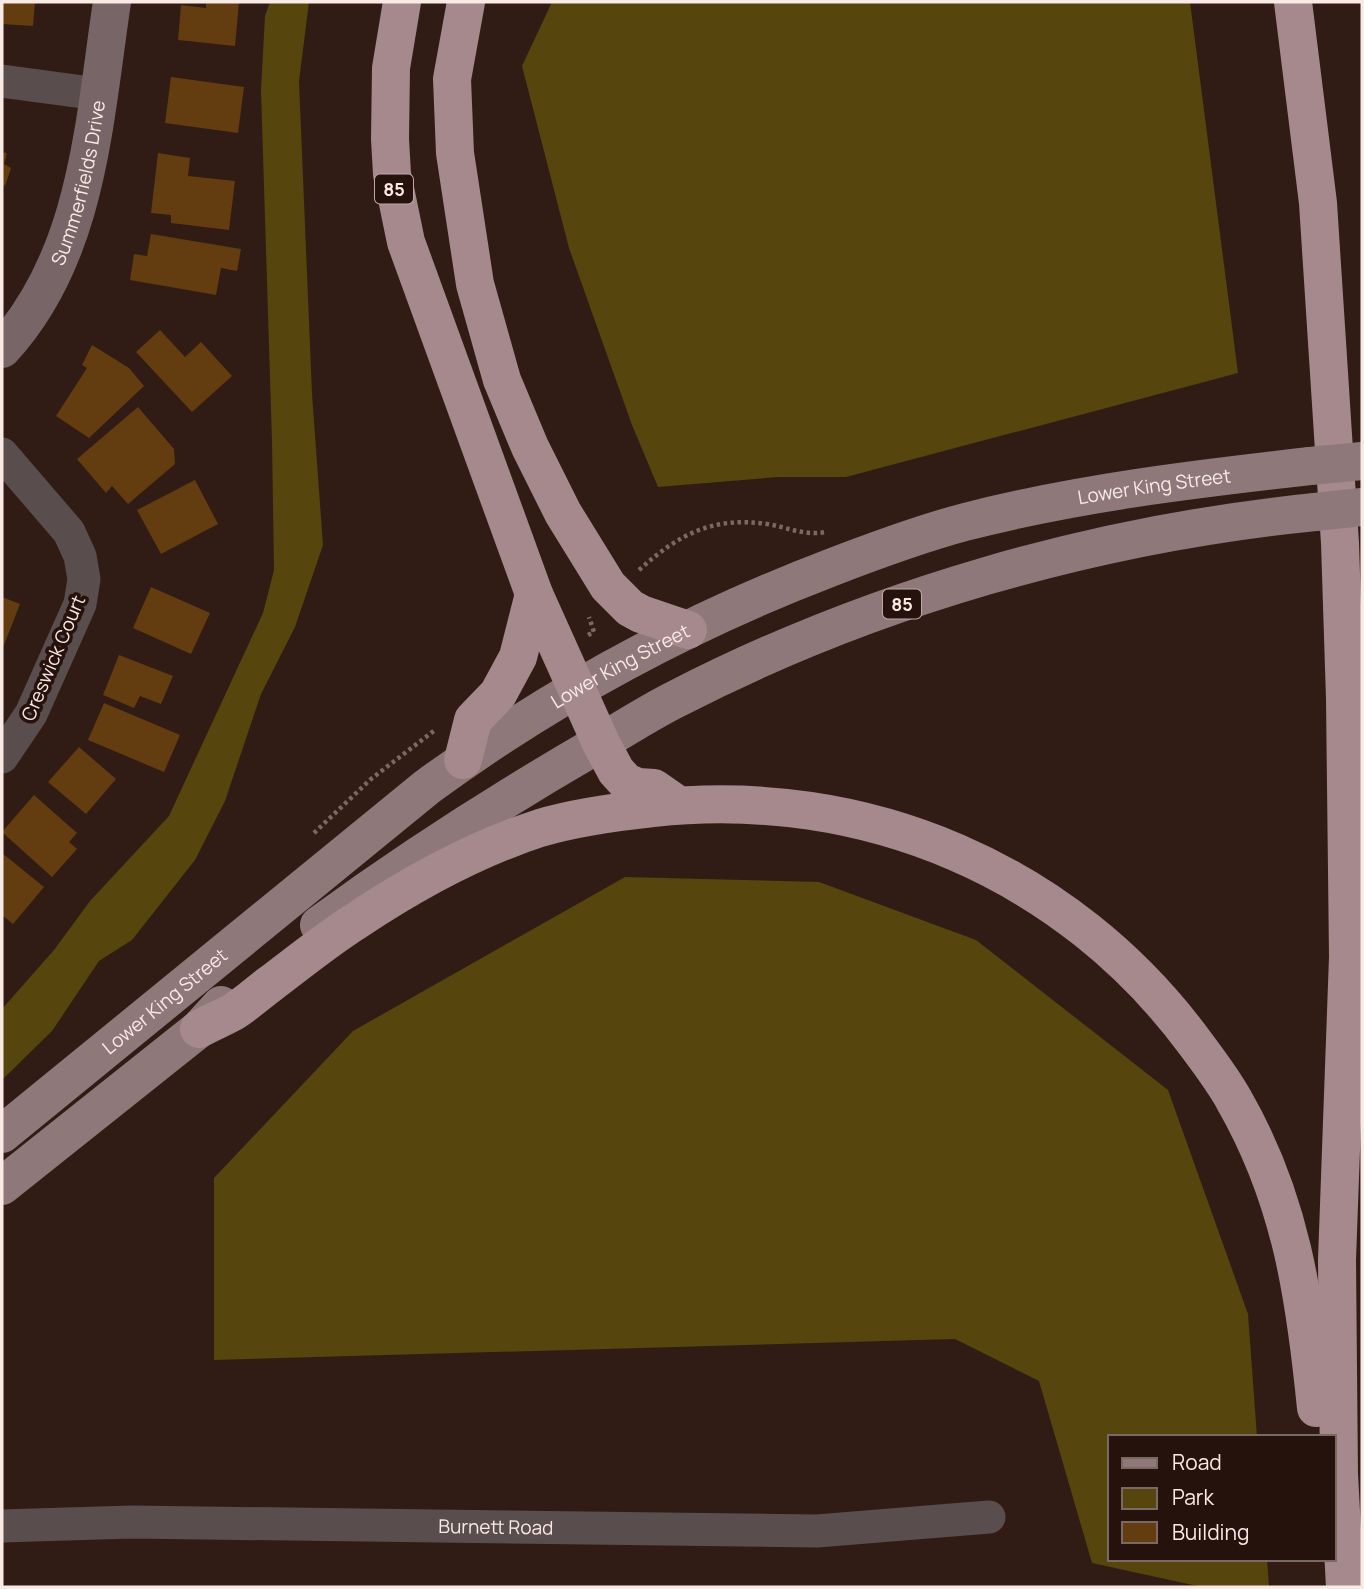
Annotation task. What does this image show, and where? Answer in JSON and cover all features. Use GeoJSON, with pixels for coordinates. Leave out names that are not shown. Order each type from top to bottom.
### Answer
{"type":"FeatureCollection","features":[{"type":"Feature","properties":{"kind":"highway","name":"85"},"geometry":{"type":"LineString","coordinates":[[402,2],[391,68],[390,106],[392,174],[406,242],[534,594],[601,743]]}},
{"type":"Feature","properties":{"kind":"highway"},"geometry":{"type":"LineString","coordinates":[[466,2],[452,79],[455,152],[475,284],[502,380],[530,447],[564,513],[608,586],[630,608],[688,630]]}},
{"type":"Feature","properties":{"kind":"highway"},"geometry":{"type":"LineString","coordinates":[[1293,2],[1318,203],[1340,543],[1345,686],[1348,957],[1337,1260],[1337,1468],[1345,1587]]}},
{"type":"Feature","properties":{"kind":"highway"},"geometry":{"type":"LineString","coordinates":[[463,760],[473,720],[498,694],[518,657],[534,594]]}},
{"type":"Feature","properties":{"kind":"highway"},"geometry":{"type":"LineString","coordinates":[[601,743],[616,771],[626,782],[654,789],[679,805]]}},
{"type":"Feature","properties":{"kind":"highway"},"geometry":{"type":"LineString","coordinates":[[199,1029],[235,1011],[355,922],[403,892],[489,847],[542,828],[582,818],[679,805],[758,805],[818,811],[950,848],[985,864],[1059,909],[1129,966],[1158,996],[1213,1067],[1235,1101],[1275,1188],[1288,1227],[1301,1287],[1318,1424],[1322,1435]]}},
{"type":"Feature","properties":{"kind":"main road","name":"Lower King Street"},"geometry":{"type":"LineString","coordinates":[[2,1134],[388,817],[463,760],[578,688],[688,630],[824,571],[965,522],[1144,488],[1362,461]]}},
{"type":"Feature","properties":{"kind":"main road","name":"Lower King Street"},"geometry":{"type":"LineString","coordinates":[[2,1186],[199,1029],[227,998],[363,893],[441,839],[675,699],[812,637],[1001,572],[1174,532],[1256,518],[1362,507]]}},
{"type":"Feature","properties":{"kind":"street","name":"Summerfields Drive"},"geometry":{"type":"LineString","coordinates":[[2,349],[20,329],[46,287],[65,247],[84,183],[112,2]]}},
{"type":"Feature","properties":{"kind":"street"},"geometry":{"type":"LineString","coordinates":[[2,81],[98,94]]}},
{"type":"Feature","properties":{"kind":"street","name":"Creswick Court"},"geometry":{"type":"LineString","coordinates":[[2,454],[69,532],[80,556],[85,579],[80,604],[31,714],[2,757]]}},
{"type":"Feature","properties":{"kind":"street","name":"Burnett Road"},"geometry":{"type":"LineString","coordinates":[[2,1527],[132,1522],[817,1531],[989,1517]]}},
{"type":"Feature","properties":{"kind":"green space"},"geometry":{"type":"Polygon","coordinates":[[[270,2],[309,2],[299,81],[312,394],[323,545],[295,627],[261,694],[225,801],[195,860],[132,940],[99,961],[52,1031],[2,1080],[2,1009],[54,950],[90,901],[169,816],[263,613],[274,570],[261,90],[265,16],[270,2]]]}},
{"type":"Feature","properties":{"kind":"green space"},"geometry":{"type":"Polygon","coordinates":[[[552,2],[1190,2],[1238,373],[846,477],[778,477],[658,487],[632,425],[569,248],[522,66],[552,2]]]}},
{"type":"Feature","properties":{"kind":"green space"},"geometry":{"type":"Polygon","coordinates":[[[625,877],[819,882],[976,940],[1168,1090],[1248,1314],[1257,1435],[1108,1435],[1108,1561],[1267,1561],[1269,1587],[1202,1587],[1092,1563],[1039,1381],[955,1339],[214,1360],[214,1178],[353,1031],[625,877]]]}},
{"type":"Feature","properties":{"kind":"building"},"geometry":{"type":"Polygon","coordinates":[[[2,2],[35,2],[33,26],[2,24],[2,2]]]}},
{"type":"Feature","properties":{"kind":"building"},"geometry":{"type":"Polygon","coordinates":[[[206,2],[239,2],[235,46],[178,40],[181,5],[206,8],[206,2]]]}},
{"type":"Feature","properties":{"kind":"building"},"geometry":{"type":"Polygon","coordinates":[[[171,77],[244,87],[238,133],[165,123],[171,77]]]}},
{"type":"Feature","properties":{"kind":"building"},"geometry":{"type":"Polygon","coordinates":[[[2,152],[7,153],[4,164],[11,168],[5,186],[2,184],[2,152]]]}},
{"type":"Feature","properties":{"kind":"building"},"geometry":{"type":"Polygon","coordinates":[[[158,153],[190,158],[188,176],[235,181],[229,230],[171,223],[171,215],[151,213],[158,153]]]}},
{"type":"Feature","properties":{"kind":"building"},"geometry":{"type":"Polygon","coordinates":[[[151,234],[241,249],[237,271],[221,268],[216,295],[130,280],[134,254],[147,256],[151,234]]]}},
{"type":"Feature","properties":{"kind":"building"},"geometry":{"type":"Polygon","coordinates":[[[160,330],[185,357],[201,342],[232,376],[192,412],[136,352],[160,330]]]}},
{"type":"Feature","properties":{"kind":"building"},"geometry":{"type":"Polygon","coordinates":[[[92,345],[129,368],[144,386],[89,438],[56,416],[87,368],[82,365],[92,345]]]}},
{"type":"Feature","properties":{"kind":"building"},"geometry":{"type":"Polygon","coordinates":[[[138,407],[174,449],[175,464],[128,504],[112,486],[106,493],[77,459],[138,407]]]}},
{"type":"Feature","properties":{"kind":"building"},"geometry":{"type":"Polygon","coordinates":[[[195,480],[218,524],[161,554],[137,510],[195,480]]]}},
{"type":"Feature","properties":{"kind":"building"},"geometry":{"type":"Polygon","coordinates":[[[151,587],[210,613],[191,654],[133,628],[151,587]]]}},
{"type":"Feature","properties":{"kind":"building"},"geometry":{"type":"Polygon","coordinates":[[[2,597],[20,604],[2,650],[2,597]]]}},
{"type":"Feature","properties":{"kind":"building"},"geometry":{"type":"Polygon","coordinates":[[[119,655],[173,676],[161,704],[140,696],[134,708],[103,695],[119,655]]]}},
{"type":"Feature","properties":{"kind":"building"},"geometry":{"type":"Polygon","coordinates":[[[104,703],[180,735],[164,772],[88,740],[104,703]]]}},
{"type":"Feature","properties":{"kind":"building"},"geometry":{"type":"Polygon","coordinates":[[[79,747],[116,779],[86,814],[48,782],[79,747]]]}},
{"type":"Feature","properties":{"kind":"building"},"geometry":{"type":"Polygon","coordinates":[[[34,795],[77,833],[69,842],[77,849],[52,877],[2,832],[34,795]]]}},
{"type":"Feature","properties":{"kind":"building"},"geometry":{"type":"Polygon","coordinates":[[[2,853],[44,887],[13,924],[2,915],[2,853]]]}}]}
